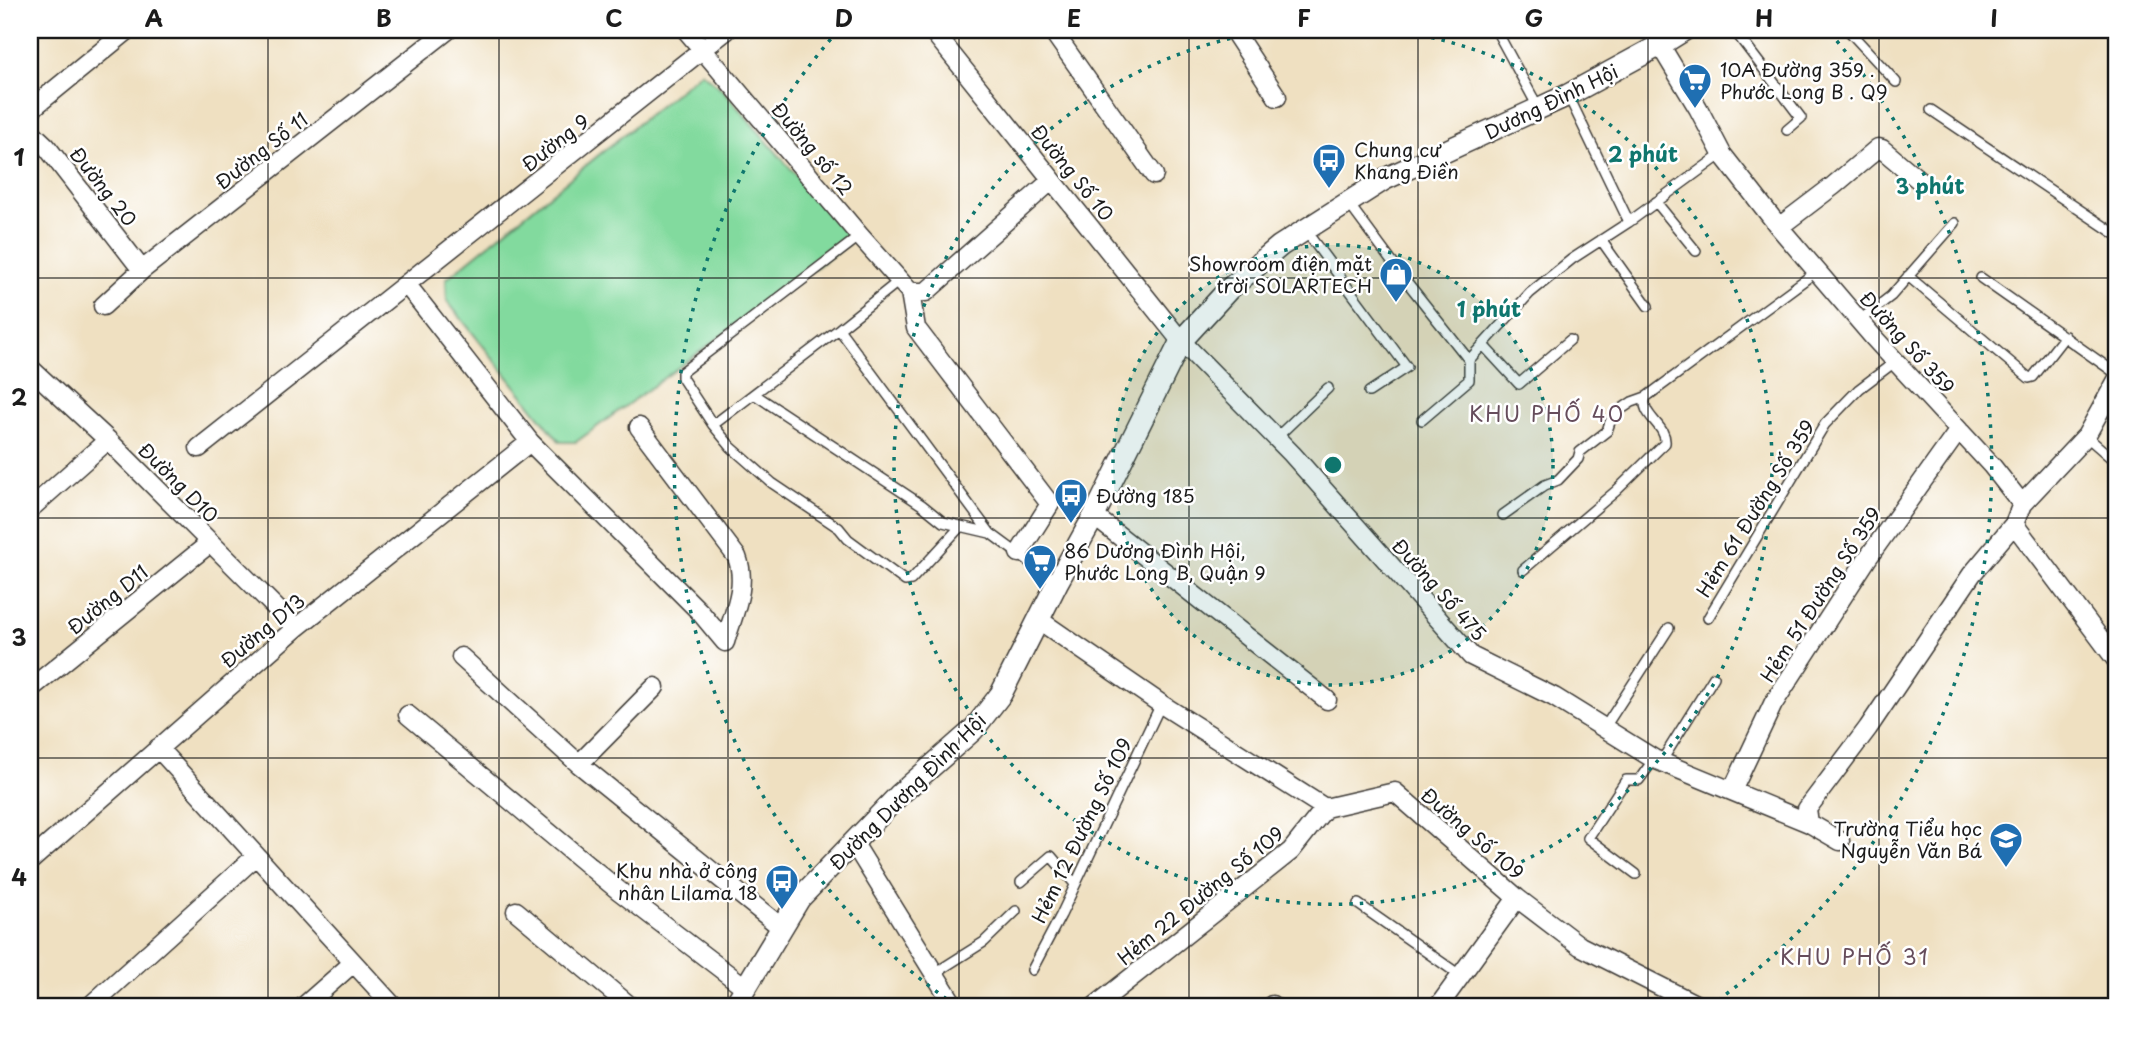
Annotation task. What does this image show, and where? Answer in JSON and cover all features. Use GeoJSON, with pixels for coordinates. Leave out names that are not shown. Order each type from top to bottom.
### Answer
{"type":"FeatureCollection","features":[{"type":"Feature","properties":{"kind":"street"},"geometry":{"type":"LineString","coordinates":[[30,110],[128,30]]}},
{"type":"Feature","properties":{"kind":"street","name":"Đường Số 11"},"geometry":{"type":"LineString","coordinates":[[103,306],[142,270],[448,30]]}},
{"type":"Feature","properties":{"kind":"street","name":"Đường số 12"},"geometry":{"type":"LineString","coordinates":[[686,30],[904,286]]}},
{"type":"Feature","properties":{"kind":"street","name":"Đường 9"},"geometry":{"type":"LineString","coordinates":[[199,448],[727,30]]}},
{"type":"Feature","properties":{"kind":"street","name":"Đường Số 10"},"geometry":{"type":"LineString","coordinates":[[932,30],[1181,341]]}},
{"type":"Feature","properties":{"kind":"street"},"geometry":{"type":"LineString","coordinates":[[1052,30],[1154,175]]}},
{"type":"Feature","properties":{"kind":"street"},"geometry":{"type":"LineString","coordinates":[[1233,30],[1278,97]]}},
{"type":"Feature","properties":{"kind":"street","name":"Dương Đình Hội"},"geometry":{"type":"LineString","coordinates":[[1181,341],[1229,289],[1280,246],[1348,202],[1385,179],[1568,95],[1672,35]]}},
{"type":"Feature","properties":{"kind":"street","name":"Đường Số 359"},"geometry":{"type":"LineString","coordinates":[[1672,35],[1698,108],[1722,154],[1817,271],[1992,466],[2022,504]]}},
{"type":"Feature","properties":{"kind":"street","name":"Đường 20"},"geometry":{"type":"LineString","coordinates":[[30,131],[46,146],[142,270]]}},
{"type":"Feature","properties":{"kind":"street"},"geometry":{"type":"LineString","coordinates":[[1779,226],[1878,148],[1919,180]]}},
{"type":"Feature","properties":{"kind":"street"},"geometry":{"type":"LineString","coordinates":[[904,286],[926,292],[1052,180]]}},
{"type":"Feature","properties":{"kind":"street"},"geometry":{"type":"LineString","coordinates":[[407,285],[530,442],[700,612],[725,642],[741,588],[741,568],[737,557],[639,427]]}},
{"type":"Feature","properties":{"kind":"street"},"geometry":{"type":"LineString","coordinates":[[904,286],[916,328],[1050,504],[1018,553]]}},
{"type":"Feature","properties":{"kind":"street","name":"Đường Số 475"},"geometry":{"type":"LineString","coordinates":[[1181,341],[1276,438],[1471,656],[1554,697],[1658,761],[1810,823],[1840,841]]}},
{"type":"Feature","properties":{"kind":"street","name":"Đường Dương Đình Hội"},"geometry":{"type":"LineString","coordinates":[[734,1007],[799,900],[899,794],[973,730],[1001,694],[1181,341]]}},
{"type":"Feature","properties":{"kind":"street","name":"Đường D10"},"geometry":{"type":"LineString","coordinates":[[30,368],[108,440],[296,628]]}},
{"type":"Feature","properties":{"kind":"street"},"geometry":{"type":"LineString","coordinates":[[1810,823],[1807,809],[1868,728],[1972,575],[2014,524],[2022,504],[2086,436],[2116,384]]}},
{"type":"Feature","properties":{"kind":"street","name":"Hẻm 51 Đường Số 359"},"geometry":{"type":"LineString","coordinates":[[1732,791],[1773,704],[1867,559],[1959,430]]}},
{"type":"Feature","properties":{"kind":"street"},"geometry":{"type":"LineString","coordinates":[[30,509],[108,440]]}},
{"type":"Feature","properties":{"kind":"street","name":"Đường D13"},"geometry":{"type":"LineString","coordinates":[[30,861],[296,628],[530,442]]}},
{"type":"Feature","properties":{"kind":"street"},"geometry":{"type":"LineString","coordinates":[[1094,516],[1327,700]]}},
{"type":"Feature","properties":{"kind":"street"},"geometry":{"type":"LineString","coordinates":[[2014,524],[2117,661]]}},
{"type":"Feature","properties":{"kind":"street","name":"Đường D11"},"geometry":{"type":"LineString","coordinates":[[30,689],[210,543]]}},
{"type":"Feature","properties":{"kind":"street"},"geometry":{"type":"LineString","coordinates":[[1039,620],[1161,704],[1325,808]]}},
{"type":"Feature","properties":{"kind":"street"},"geometry":{"type":"LineString","coordinates":[[461,657],[579,764],[782,928]]}},
{"type":"Feature","properties":{"kind":"street"},"geometry":{"type":"LineString","coordinates":[[579,764],[655,687]]}},
{"type":"Feature","properties":{"kind":"street"},"geometry":{"type":"LineString","coordinates":[[408,715],[618,890],[746,988]]}},
{"type":"Feature","properties":{"kind":"street"},"geometry":{"type":"LineString","coordinates":[[158,748],[394,1007]]}},
{"type":"Feature","properties":{"kind":"street","name":"Đường Số 109"},"geometry":{"type":"LineString","coordinates":[[1325,808],[1395,792],[1517,898],[1580,946],[1700,1007]]}},
{"type":"Feature","properties":{"kind":"street","name":"Hẻm 22 Đường Số 109"},"geometry":{"type":"LineString","coordinates":[[1094,1007],[1291,851],[1325,808]]}},
{"type":"Feature","properties":{"kind":"street"},"geometry":{"type":"LineString","coordinates":[[853,842],[955,1007]]}},
{"type":"Feature","properties":{"kind":"street"},"geometry":{"type":"LineString","coordinates":[[89,1007],[256,856]]}},
{"type":"Feature","properties":{"kind":"street"},"geometry":{"type":"LineString","coordinates":[[1438,1007],[1517,898]]}},
{"type":"Feature","properties":{"kind":"street"},"geometry":{"type":"LineString","coordinates":[[516,911],[631,1007]]}},
{"type":"Feature","properties":{"kind":"street"},"geometry":{"type":"LineString","coordinates":[[303,1007],[354,963]]}},
{"type":"Feature","properties":{"kind":"lane"},"geometry":{"type":"LineString","coordinates":[[1496,30],[1539,109]]}},
{"type":"Feature","properties":{"kind":"lane"},"geometry":{"type":"LineString","coordinates":[[1734,30],[1801,118],[1787,130]]}},
{"type":"Feature","properties":{"kind":"lane"},"geometry":{"type":"LineString","coordinates":[[1848,30],[1896,82]]}},
{"type":"Feature","properties":{"kind":"lane"},"geometry":{"type":"LineString","coordinates":[[1568,95],[1629,222]]}},
{"type":"Feature","properties":{"kind":"lane"},"geometry":{"type":"LineString","coordinates":[[1931,110],[2117,235]]}},
{"type":"Feature","properties":{"kind":"lane"},"geometry":{"type":"LineString","coordinates":[[1469,360],[1530,293],[1572,259],[1629,222],[1722,154]]}},
{"type":"Feature","properties":{"kind":"lane"},"geometry":{"type":"LineString","coordinates":[[1348,202],[1469,360],[1469,380],[1422,420]]}},
{"type":"Feature","properties":{"kind":"lane"},"geometry":{"type":"LineString","coordinates":[[1657,202],[1696,251]]}},
{"type":"Feature","properties":{"kind":"lane"},"geometry":{"type":"LineString","coordinates":[[1860,320],[1891,296],[1955,223]]}},
{"type":"Feature","properties":{"kind":"lane"},"geometry":{"type":"LineString","coordinates":[[1305,230],[1407,367],[1369,392]]}},
{"type":"Feature","properties":{"kind":"lane"},"geometry":{"type":"LineString","coordinates":[[860,236],[682,372],[682,378],[731,447],[772,483],[839,528],[848,539],[905,581],[911,580],[960,527]]}},
{"type":"Feature","properties":{"kind":"lane"},"geometry":{"type":"LineString","coordinates":[[1601,240],[1648,306]]}},
{"type":"Feature","properties":{"kind":"lane"},"geometry":{"type":"LineString","coordinates":[[1503,515],[1545,485],[1558,480],[1578,459],[1580,452],[1607,431],[1610,422],[1620,410],[1646,397],[1817,271]]}},
{"type":"Feature","properties":{"kind":"lane"},"geometry":{"type":"LineString","coordinates":[[1908,276],[2029,378],[2033,377],[2065,336]]}},
{"type":"Feature","properties":{"kind":"lane"},"geometry":{"type":"LineString","coordinates":[[1981,278],[2065,336],[2116,384]]}},
{"type":"Feature","properties":{"kind":"lane"},"geometry":{"type":"LineString","coordinates":[[713,425],[839,329],[904,286]]}},
{"type":"Feature","properties":{"kind":"lane"},"geometry":{"type":"LineString","coordinates":[[839,329],[990,533],[1057,583]]}},
{"type":"Feature","properties":{"kind":"lane"},"geometry":{"type":"LineString","coordinates":[[1483,345],[1519,384],[1570,340]]}},
{"type":"Feature","properties":{"kind":"lane","name":"Hẻm 61 Đường Số 359"},"geometry":{"type":"LineString","coordinates":[[1708,618],[1825,424],[1859,389],[1896,361]]}},
{"type":"Feature","properties":{"kind":"lane"},"geometry":{"type":"LineString","coordinates":[[1276,438],[1328,388]]}},
{"type":"Feature","properties":{"kind":"lane"},"geometry":{"type":"LineString","coordinates":[[754,394],[922,505],[943,522],[990,533]]}},
{"type":"Feature","properties":{"kind":"lane"},"geometry":{"type":"LineString","coordinates":[[1523,570],[1616,491],[1665,443],[1665,435],[1645,408],[1646,397]]}},
{"type":"Feature","properties":{"kind":"lane"},"geometry":{"type":"LineString","coordinates":[[2086,436],[2117,463]]}},
{"type":"Feature","properties":{"kind":"lane"},"geometry":{"type":"LineString","coordinates":[[1605,727],[1669,628]]}},
{"type":"Feature","properties":{"kind":"lane"},"geometry":{"type":"LineString","coordinates":[[1636,874],[1588,838],[1626,780],[1639,780],[1658,761],[1714,677]]}},
{"type":"Feature","properties":{"kind":"lane","name":"Hẻm 12 Đường Số 109"},"geometry":{"type":"LineString","coordinates":[[1032,970],[1161,704]]}},
{"type":"Feature","properties":{"kind":"lane"},"geometry":{"type":"LineString","coordinates":[[1021,882],[1051,856],[1075,884]]}},
{"type":"Feature","properties":{"kind":"lane"},"geometry":{"type":"LineString","coordinates":[[1358,904],[1461,976]]}},
{"type":"Feature","properties":{"kind":"lane"},"geometry":{"type":"LineString","coordinates":[[935,973],[984,942],[1016,911]]}},
{"type":"Feature","properties":{"kind":"green space"},"geometry":{"type":"Polygon","coordinates":[[[701,72],[722,89],[845,232],[848,244],[576,442],[560,442],[447,301],[446,279],[701,72]]]}},
{"type":"Feature","properties":{"kind":"place","name":"10A Đường 359 . Phước Long B . Q9"},"geometry":{"type":"Point","coordinates":[1695,110]}},
{"type":"Feature","properties":{"kind":"place","name":"Chung cư Khang Điền"},"geometry":{"type":"Point","coordinates":[1329,190]}},
{"type":"Feature","properties":{"kind":"place","name":"Showroom điện mặt trời SOLARTECH"},"geometry":{"type":"Point","coordinates":[1396,304]}},
{"type":"Feature","properties":{"kind":"place","name":"Đường 185"},"geometry":{"type":"Point","coordinates":[1071,525]}},
{"type":"Feature","properties":{"kind":"place","name":"86 Dương Đình Hội, Phước Long B, Quận 9"},"geometry":{"type":"Point","coordinates":[1040,591]}},
{"type":"Feature","properties":{"kind":"place","name":"Trường Tiểu học Nguyễn Văn Bá"},"geometry":{"type":"Point","coordinates":[2006,869]}},
{"type":"Feature","properties":{"kind":"place","name":"Khu nhà ở công nhân Lilama 18"},"geometry":{"type":"Point","coordinates":[782,911]}},
{"type":"Feature","properties":{"kind":"district","name":"KHU PHỐ 40"},"geometry":{"type":"Point","coordinates":[1547,413]}},
{"type":"Feature","properties":{"kind":"district","name":"KHU PHỐ 31"},"geometry":{"type":"Point","coordinates":[1855,956]}}]}
